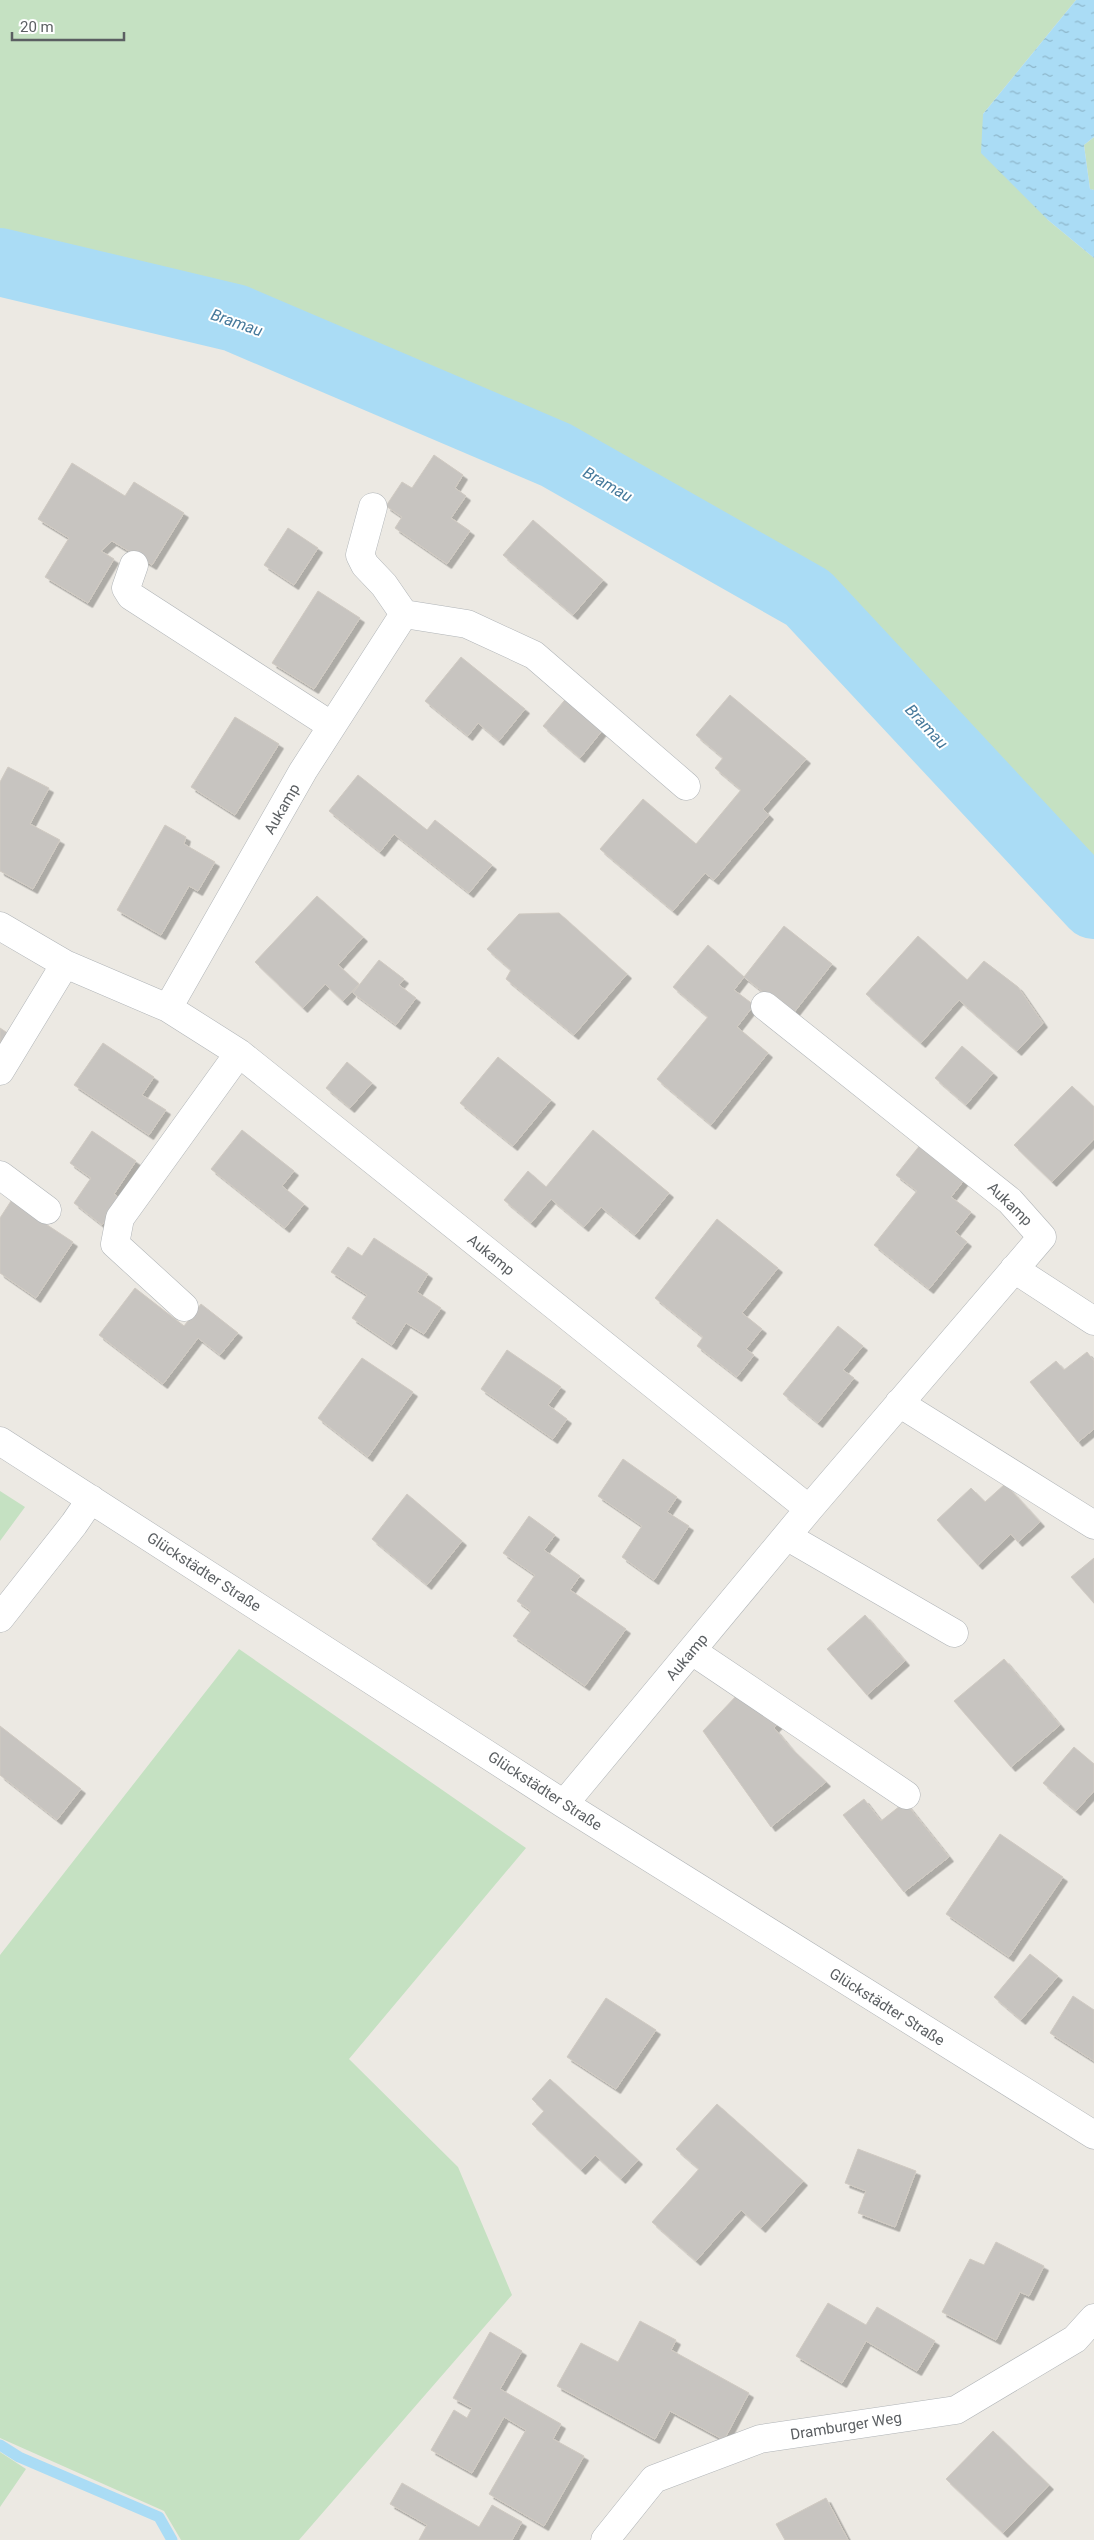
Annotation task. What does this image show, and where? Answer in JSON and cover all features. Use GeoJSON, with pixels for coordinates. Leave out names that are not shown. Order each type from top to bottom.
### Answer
{"type":"FeatureCollection","features":[{"type":"Feature","properties":{"kind":"street"},"geometry":{"type":"LineString","coordinates":[[373,507],[360,555],[365,565],[384,585],[404,614],[467,624],[534,655],[686,786]]}},
{"type":"Feature","properties":{"kind":"street"},"geometry":{"type":"LineString","coordinates":[[134,564],[128,581],[127,592],[332,726]]}},
{"type":"Feature","properties":{"kind":"street","name":"Aukamp"},"geometry":{"type":"LineString","coordinates":[[168,1008],[303,771],[404,614]]}},
{"type":"Feature","properties":{"kind":"street","name":"Aukamp"},"geometry":{"type":"LineString","coordinates":[[0,926],[65,964],[168,1008],[239,1053],[808,1509]]}},
{"type":"Feature","properties":{"kind":"street"},"geometry":{"type":"LineString","coordinates":[[0,1071],[65,964]]}},
{"type":"Feature","properties":{"kind":"street","name":"Aukamp"},"geometry":{"type":"LineString","coordinates":[[564,1804],[788,1537],[808,1509],[1042,1237],[1010,1200],[765,1006]]}},
{"type":"Feature","properties":{"kind":"street"},"geometry":{"type":"LineString","coordinates":[[184,1307],[114,1244],[120,1218],[239,1053]]}},
{"type":"Feature","properties":{"kind":"street"},"geometry":{"type":"LineString","coordinates":[[0,1175],[47,1210]]}},
{"type":"Feature","properties":{"kind":"street"},"geometry":{"type":"LineString","coordinates":[[1014,1269],[1094,1320]]}},
{"type":"Feature","properties":{"kind":"street"},"geometry":{"type":"LineString","coordinates":[[899,1403],[1094,1525]]}},
{"type":"Feature","properties":{"kind":"street","name":"Glückstädter Straße"},"geometry":{"type":"LineString","coordinates":[[0,1441],[564,1804],[1094,2135]]}},
{"type":"Feature","properties":{"kind":"street"},"geometry":{"type":"LineString","coordinates":[[0,1618],[74,1524],[90,1498]]}},
{"type":"Feature","properties":{"kind":"street"},"geometry":{"type":"LineString","coordinates":[[788,1537],[954,1633]]}},
{"type":"Feature","properties":{"kind":"street"},"geometry":{"type":"LineString","coordinates":[[692,1651],[906,1794]]}},
{"type":"Feature","properties":{"kind":"street","name":"Dramburger Weg"},"geometry":{"type":"LineString","coordinates":[[605,2540],[654,2479],[760,2439],[956,2410],[1075,2339],[1094,2318]]}},
{"type":"Feature","properties":{"kind":"green space"},"geometry":{"type":"Polygon","coordinates":[[[0,0],[1076,0],[983,114],[1048,220],[1094,258],[1094,886],[813,592],[560,447],[237,310],[0,253],[0,0]]]}},
{"type":"Feature","properties":{"kind":"green space"},"geometry":{"type":"Polygon","coordinates":[[[1094,137],[1094,190],[1090,189],[1084,145],[1094,137]]]}},
{"type":"Feature","properties":{"kind":"green space"},"geometry":{"type":"Polygon","coordinates":[[[0,1491],[25,1507],[0,1541],[0,1491]]]}},
{"type":"Feature","properties":{"kind":"green space"},"geometry":{"type":"Polygon","coordinates":[[[239,1649],[526,1848],[349,2059],[458,2167],[512,2295],[299,2540],[181,2540],[164,2511],[0,2438],[0,1955],[239,1649]]]}},
{"type":"Feature","properties":{"kind":"green space"},"geometry":{"type":"Polygon","coordinates":[[[0,2452],[26,2469],[0,2507],[0,2452]]]}},
{"type":"Feature","properties":{"kind":"water"},"geometry":{"type":"Polygon","coordinates":[[[1076,0],[1094,0],[1094,137],[1084,145],[1090,189],[1094,190],[1094,258],[1048,220],[981,153],[983,114],[1076,0]]]}},
{"type":"Feature","properties":{"kind":"building"},"geometry":{"type":"Polygon","coordinates":[[[434,455],[463,475],[455,488],[466,496],[451,518],[470,531],[447,564],[395,528],[402,517],[386,506],[402,482],[412,488],[434,455]]]}},
{"type":"Feature","properties":{"kind":"building"},"geometry":{"type":"Polygon","coordinates":[[[72,463],[125,496],[134,482],[184,513],[152,565],[112,541],[101,551],[114,559],[88,603],[45,577],[69,538],[38,519],[72,463]]]}},
{"type":"Feature","properties":{"kind":"building"},"geometry":{"type":"Polygon","coordinates":[[[533,520],[603,580],[573,615],[503,555],[533,520]]]}},
{"type":"Feature","properties":{"kind":"building"},"geometry":{"type":"Polygon","coordinates":[[[288,528],[318,548],[294,585],[264,565],[288,528]]]}},
{"type":"Feature","properties":{"kind":"building"},"geometry":{"type":"Polygon","coordinates":[[[318,591],[360,618],[314,689],[272,663],[318,591]]]}},
{"type":"Feature","properties":{"kind":"building"},"geometry":{"type":"Polygon","coordinates":[[[461,657],[525,709],[499,741],[478,723],[468,736],[425,701],[461,657]]]}},
{"type":"Feature","properties":{"kind":"building"},"geometry":{"type":"Polygon","coordinates":[[[569,695],[606,726],[580,758],[543,726],[569,695]]]}},
{"type":"Feature","properties":{"kind":"building"},"geometry":{"type":"Polygon","coordinates":[[[730,695],[806,759],[763,809],[769,815],[714,880],[705,873],[673,911],[600,849],[643,799],[696,844],[741,790],[715,768],[723,758],[696,735],[730,695]]]}},
{"type":"Feature","properties":{"kind":"building"},"geometry":{"type":"Polygon","coordinates":[[[235,717],[279,744],[235,815],[191,787],[235,717]]]}},
{"type":"Feature","properties":{"kind":"building"},"geometry":{"type":"Polygon","coordinates":[[[8,767],[49,788],[30,824],[60,840],[33,889],[0,871],[0,782],[8,767]]]}},
{"type":"Feature","properties":{"kind":"building"},"geometry":{"type":"Polygon","coordinates":[[[358,775],[427,830],[435,820],[492,865],[469,893],[394,834],[380,852],[329,811],[358,775]]]}},
{"type":"Feature","properties":{"kind":"building"},"geometry":{"type":"Polygon","coordinates":[[[165,825],[186,837],[184,844],[215,862],[198,891],[189,886],[161,935],[117,910],[165,825]]]}},
{"type":"Feature","properties":{"kind":"building"},"geometry":{"type":"Polygon","coordinates":[[[317,896],[363,937],[338,965],[359,984],[343,1001],[325,984],[303,1008],[255,962],[317,896]]]}},
{"type":"Feature","properties":{"kind":"building"},"geometry":{"type":"Polygon","coordinates":[[[559,913],[627,974],[574,1035],[506,979],[511,970],[487,949],[519,914],[559,913]]]}},
{"type":"Feature","properties":{"kind":"building"},"geometry":{"type":"Polygon","coordinates":[[[784,926],[832,964],[792,1015],[744,977],[784,926]]]}},
{"type":"Feature","properties":{"kind":"building"},"geometry":{"type":"Polygon","coordinates":[[[918,936],[967,980],[984,961],[1018,987],[1043,1023],[1017,1051],[959,1000],[921,1043],[866,994],[918,936]]]}},
{"type":"Feature","properties":{"kind":"building"},"geometry":{"type":"Polygon","coordinates":[[[708,945],[744,977],[734,990],[754,1005],[737,1027],[768,1053],[711,1125],[657,1079],[708,1017],[673,987],[708,945]]]}},
{"type":"Feature","properties":{"kind":"building"},"geometry":{"type":"Polygon","coordinates":[[[379,960],[404,979],[399,985],[416,998],[396,1025],[353,993],[379,960]]]}},
{"type":"Feature","properties":{"kind":"building"},"geometry":{"type":"Polygon","coordinates":[[[0,1028],[12,1036],[0,1055],[0,1028]]]}},
{"type":"Feature","properties":{"kind":"building"},"geometry":{"type":"Polygon","coordinates":[[[103,1043],[154,1077],[142,1095],[166,1110],[149,1135],[74,1085],[103,1043]]]}},
{"type":"Feature","properties":{"kind":"building"},"geometry":{"type":"Polygon","coordinates":[[[962,1046],[993,1073],[966,1105],[935,1078],[962,1046]]]}},
{"type":"Feature","properties":{"kind":"building"},"geometry":{"type":"Polygon","coordinates":[[[498,1057],[551,1100],[513,1146],[460,1103],[498,1057]]]}},
{"type":"Feature","properties":{"kind":"building"},"geometry":{"type":"Polygon","coordinates":[[[347,1062],[372,1083],[350,1108],[326,1088],[347,1062]]]}},
{"type":"Feature","properties":{"kind":"building"},"geometry":{"type":"Polygon","coordinates":[[[1072,1086],[1094,1107],[1094,1139],[1052,1182],[1014,1145],[1072,1086]]]}},
{"type":"Feature","properties":{"kind":"building"},"geometry":{"type":"Polygon","coordinates":[[[242,1130],[294,1171],[282,1186],[304,1204],[285,1228],[211,1169],[242,1130]]]}},
{"type":"Feature","properties":{"kind":"building"},"geometry":{"type":"Polygon","coordinates":[[[593,1130],[669,1193],[635,1235],[601,1207],[584,1227],[551,1199],[531,1223],[504,1200],[528,1171],[546,1187],[593,1130]]]}},
{"type":"Feature","properties":{"kind":"building"},"geometry":{"type":"Polygon","coordinates":[[[92,1131],[136,1161],[114,1194],[122,1200],[102,1225],[74,1203],[91,1178],[70,1163],[92,1131]]]}},
{"type":"Feature","properties":{"kind":"building"},"geometry":{"type":"Polygon","coordinates":[[[921,1144],[965,1179],[951,1197],[971,1212],[955,1232],[967,1242],[929,1289],[874,1245],[917,1191],[896,1175],[921,1144]]]}},
{"type":"Feature","properties":{"kind":"building"},"geometry":{"type":"Polygon","coordinates":[[[11,1201],[73,1242],[36,1298],[0,1273],[0,1218],[11,1201]]]}},
{"type":"Feature","properties":{"kind":"building"},"geometry":{"type":"Polygon","coordinates":[[[717,1219],[778,1268],[742,1313],[762,1329],[746,1349],[754,1355],[737,1377],[697,1346],[703,1337],[655,1298],[717,1219]]]}},
{"type":"Feature","properties":{"kind":"building"},"geometry":{"type":"Polygon","coordinates":[[[374,1238],[428,1274],[417,1292],[441,1308],[424,1334],[406,1323],[392,1345],[352,1318],[367,1295],[331,1272],[348,1247],[362,1256],[374,1238]]]}},
{"type":"Feature","properties":{"kind":"building"},"geometry":{"type":"Polygon","coordinates":[[[135,1288],[184,1326],[201,1304],[238,1333],[220,1355],[198,1338],[163,1384],[99,1335],[135,1288]]]}},
{"type":"Feature","properties":{"kind":"building"},"geometry":{"type":"Polygon","coordinates":[[[838,1326],[863,1346],[843,1370],[854,1378],[818,1423],[783,1394],[838,1326]]]}},
{"type":"Feature","properties":{"kind":"building"},"geometry":{"type":"Polygon","coordinates":[[[507,1350],[561,1387],[548,1405],[567,1419],[553,1439],[481,1389],[507,1350]]]}},
{"type":"Feature","properties":{"kind":"building"},"geometry":{"type":"Polygon","coordinates":[[[1087,1352],[1094,1361],[1094,1429],[1078,1442],[1030,1382],[1056,1361],[1064,1370],[1087,1352]]]}},
{"type":"Feature","properties":{"kind":"building"},"geometry":{"type":"Polygon","coordinates":[[[362,1358],[413,1392],[368,1457],[318,1418],[362,1358]]]}},
{"type":"Feature","properties":{"kind":"building"},"geometry":{"type":"Polygon","coordinates":[[[623,1459],[677,1497],[667,1512],[689,1526],[654,1580],[622,1557],[642,1526],[598,1496],[623,1459]]]}},
{"type":"Feature","properties":{"kind":"building"},"geometry":{"type":"Polygon","coordinates":[[[1005,1484],[1040,1522],[1018,1542],[1011,1534],[978,1565],[937,1520],[971,1488],[985,1502],[1005,1484]]]}},
{"type":"Feature","properties":{"kind":"building"},"geometry":{"type":"Polygon","coordinates":[[[407,1494],[462,1541],[427,1585],[372,1539],[407,1494]]]}},
{"type":"Feature","properties":{"kind":"building"},"geometry":{"type":"Polygon","coordinates":[[[529,1516],[555,1535],[544,1550],[580,1576],[570,1590],[626,1629],[585,1686],[513,1636],[531,1611],[517,1601],[535,1575],[503,1553],[529,1516]]]}},
{"type":"Feature","properties":{"kind":"building"},"geometry":{"type":"Polygon","coordinates":[[[1094,1558],[1094,1603],[1071,1577],[1094,1558]]]}},
{"type":"Feature","properties":{"kind":"building"},"geometry":{"type":"Polygon","coordinates":[[[865,1615],[905,1661],[867,1695],[827,1649],[865,1615]]]}},
{"type":"Feature","properties":{"kind":"building"},"geometry":{"type":"Polygon","coordinates":[[[1004,1659],[1060,1725],[1011,1767],[954,1701],[1004,1659]]]}},
{"type":"Feature","properties":{"kind":"building"},"geometry":{"type":"Polygon","coordinates":[[[738,1694],[782,1720],[774,1728],[791,1748],[826,1782],[771,1827],[703,1731],[738,1694]]]}},
{"type":"Feature","properties":{"kind":"building"},"geometry":{"type":"Polygon","coordinates":[[[0,1726],[81,1789],[57,1820],[0,1775],[0,1726]]]}},
{"type":"Feature","properties":{"kind":"building"},"geometry":{"type":"Polygon","coordinates":[[[1074,1747],[1094,1764],[1094,1791],[1076,1811],[1043,1783],[1074,1747]]]}},
{"type":"Feature","properties":{"kind":"building"},"geometry":{"type":"Polygon","coordinates":[[[864,1799],[881,1821],[905,1802],[949,1857],[904,1892],[843,1815],[864,1799]]]}},
{"type":"Feature","properties":{"kind":"building"},"geometry":{"type":"Polygon","coordinates":[[[1000,1834],[1063,1877],[1009,1957],[946,1914],[1000,1834]]]}},
{"type":"Feature","properties":{"kind":"building"},"geometry":{"type":"Polygon","coordinates":[[[1030,1954],[1058,1976],[1021,2020],[994,1997],[1030,1954]]]}},
{"type":"Feature","properties":{"kind":"building"},"geometry":{"type":"Polygon","coordinates":[[[1073,1996],[1094,2010],[1094,2061],[1050,2033],[1073,1996]]]}},
{"type":"Feature","properties":{"kind":"building"},"geometry":{"type":"Polygon","coordinates":[[[606,1998],[656,2030],[616,2089],[567,2057],[606,1998]]]}},
{"type":"Feature","properties":{"kind":"building"},"geometry":{"type":"Polygon","coordinates":[[[550,2079],[638,2160],[621,2179],[595,2155],[581,2170],[532,2124],[544,2111],[532,2099],[550,2079]]]}},
{"type":"Feature","properties":{"kind":"building"},"geometry":{"type":"Polygon","coordinates":[[[717,2104],[803,2181],[761,2228],[741,2210],[696,2261],[652,2222],[699,2169],[676,2149],[717,2104]]]}},
{"type":"Feature","properties":{"kind":"building"},"geometry":{"type":"Polygon","coordinates":[[[858,2149],[916,2171],[895,2227],[858,2213],[866,2191],[845,2183],[858,2149]]]}},
{"type":"Feature","properties":{"kind":"building"},"geometry":{"type":"Polygon","coordinates":[[[996,2242],[1044,2266],[1029,2296],[1020,2292],[996,2340],[942,2312],[970,2259],[984,2265],[996,2242]]]}},
{"type":"Feature","properties":{"kind":"building"},"geometry":{"type":"Polygon","coordinates":[[[828,2303],[866,2325],[877,2307],[935,2341],[917,2371],[866,2341],[842,2383],[796,2356],[828,2303]]]}},
{"type":"Feature","properties":{"kind":"building"},"geometry":{"type":"Polygon","coordinates":[[[640,2321],[676,2340],[671,2350],[749,2393],[724,2440],[670,2411],[655,2439],[557,2386],[581,2343],[618,2362],[640,2321]]]}},
{"type":"Feature","properties":{"kind":"building"},"geometry":{"type":"Polygon","coordinates":[[[490,2332],[522,2351],[500,2389],[561,2424],[553,2439],[584,2456],[544,2526],[489,2494],[526,2430],[504,2417],[472,2473],[431,2450],[454,2410],[467,2418],[472,2408],[453,2398],[490,2332]]]}},
{"type":"Feature","properties":{"kind":"building"},"geometry":{"type":"Polygon","coordinates":[[[993,2431],[1049,2485],[1003,2533],[946,2479],[993,2431]]]}},
{"type":"Feature","properties":{"kind":"building"},"geometry":{"type":"Polygon","coordinates":[[[402,2483],[479,2527],[492,2505],[522,2522],[512,2540],[419,2540],[427,2525],[390,2504],[402,2483]]]}},
{"type":"Feature","properties":{"kind":"building"},"geometry":{"type":"Polygon","coordinates":[[[826,2498],[848,2540],[785,2540],[776,2524],[826,2498]]]}},
{"type":"Feature","properties":{"kind":"waterway","name":"Bramau"},"geometry":{"type":"LineString","coordinates":[[0,262],[235,318],[556,455],[808,598],[1094,905]]}},
{"type":"Feature","properties":{"kind":"waterway"},"geometry":{"type":"LineString","coordinates":[[0,2445],[19,2457],[159,2517],[172,2540]]}}]}
